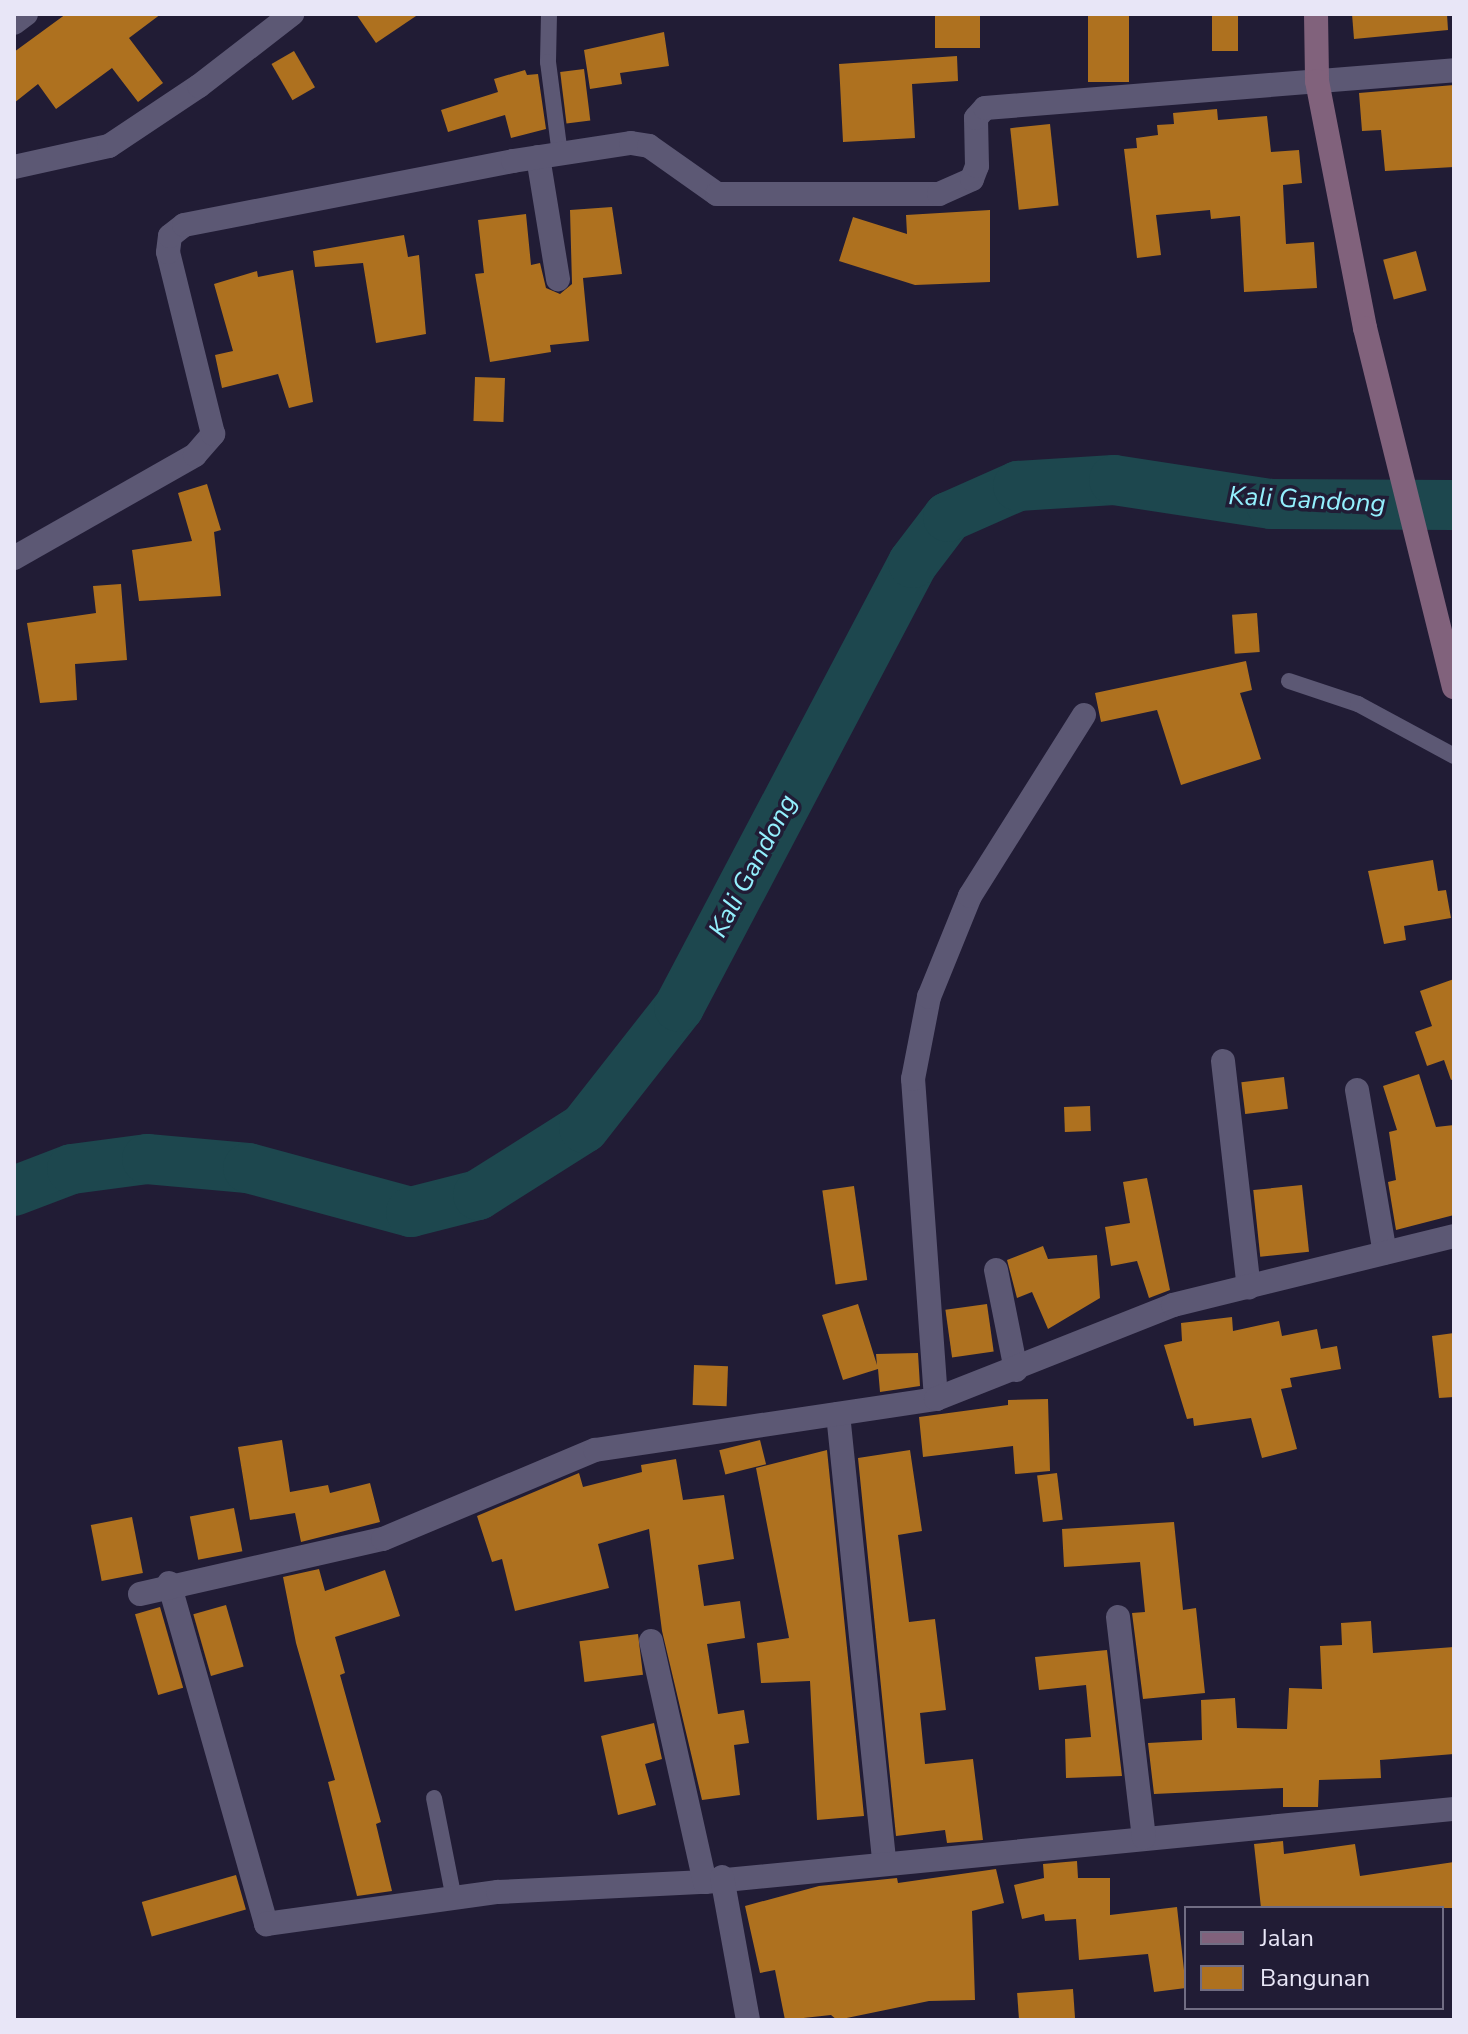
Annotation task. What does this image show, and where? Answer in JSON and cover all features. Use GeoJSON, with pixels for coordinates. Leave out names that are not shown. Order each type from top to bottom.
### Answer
{"type":"FeatureCollection","features":[{"type":"Feature","properties":{"kind":"main road"},"geometry":{"type":"LineString","coordinates":[[1316,14],[1317,81],[1382,394],[1454,687]]}},
{"type":"Feature","properties":{"kind":"street"},"geometry":{"type":"LineString","coordinates":[[14,23],[26,14]]}},
{"type":"Feature","properties":{"kind":"street"},"geometry":{"type":"LineString","coordinates":[[14,167],[109,146],[199,86],[292,14]]}},
{"type":"Feature","properties":{"kind":"street"},"geometry":{"type":"LineString","coordinates":[[14,558],[182,463],[213,434],[168,252],[170,236],[184,225],[549,155],[631,143],[649,146],[717,194],[939,194],[972,179],[977,166],[976,118],[985,108],[1454,70]]}},
{"type":"Feature","properties":{"kind":"street"},"geometry":{"type":"LineString","coordinates":[[549,155],[558,279]]}},
{"type":"Feature","properties":{"kind":"street"},"geometry":{"type":"LineString","coordinates":[[936,1399],[913,1079],[929,997],[970,896],[1084,715]]}},
{"type":"Feature","properties":{"kind":"street"},"geometry":{"type":"LineString","coordinates":[[1223,1061],[1249,1288]]}},
{"type":"Feature","properties":{"kind":"street"},"geometry":{"type":"LineString","coordinates":[[1357,1090],[1385,1253]]}},
{"type":"Feature","properties":{"kind":"street"},"geometry":{"type":"LineString","coordinates":[[140,1594],[169,1583],[383,1539],[595,1450],[936,1399],[1016,1370],[1173,1305],[1454,1236]]}},
{"type":"Feature","properties":{"kind":"street"},"geometry":{"type":"LineString","coordinates":[[996,1270],[1016,1370]]}},
{"type":"Feature","properties":{"kind":"street"},"geometry":{"type":"LineString","coordinates":[[838,1414],[884,1862]]}},
{"type":"Feature","properties":{"kind":"street"},"geometry":{"type":"LineString","coordinates":[[169,1583],[266,1924],[454,1899],[714,1879],[1454,1809]]}},
{"type":"Feature","properties":{"kind":"street"},"geometry":{"type":"LineString","coordinates":[[1118,1617],[1144,1837]]}},
{"type":"Feature","properties":{"kind":"street"},"geometry":{"type":"LineString","coordinates":[[651,1641],[748,2020]]}},
{"type":"Feature","properties":{"kind":"lane"},"geometry":{"type":"LineString","coordinates":[[549,14],[549,155]]}},
{"type":"Feature","properties":{"kind":"lane"},"geometry":{"type":"LineString","coordinates":[[1289,681],[1358,704],[1454,756]]}},
{"type":"Feature","properties":{"kind":"lane"},"geometry":{"type":"LineString","coordinates":[[434,1798],[454,1899]]}},
{"type":"Feature","properties":{"kind":"building"},"geometry":{"type":"Polygon","coordinates":[[[66,14],[161,14],[129,38],[163,83],[138,102],[112,68],[56,109],[38,84],[14,103],[14,52],[66,14]]]}},
{"type":"Feature","properties":{"kind":"building"},"geometry":{"type":"Polygon","coordinates":[[[356,14],[419,14],[376,43],[356,14]]]}},
{"type":"Feature","properties":{"kind":"building"},"geometry":{"type":"Polygon","coordinates":[[[935,14],[980,14],[980,48],[935,48],[935,14]]]}},
{"type":"Feature","properties":{"kind":"building"},"geometry":{"type":"Polygon","coordinates":[[[1088,14],[1129,14],[1129,82],[1088,82],[1088,14]]]}},
{"type":"Feature","properties":{"kind":"building"},"geometry":{"type":"Polygon","coordinates":[[[1212,14],[1238,14],[1238,51],[1212,51],[1212,14]]]}},
{"type":"Feature","properties":{"kind":"building"},"geometry":{"type":"Polygon","coordinates":[[[1352,14],[1447,14],[1448,30],[1354,39],[1352,14]]]}},
{"type":"Feature","properties":{"kind":"building"},"geometry":{"type":"Polygon","coordinates":[[[664,32],[669,66],[620,73],[622,84],[590,89],[584,50],[664,32]]]}},
{"type":"Feature","properties":{"kind":"building"},"geometry":{"type":"Polygon","coordinates":[[[294,51],[315,87],[292,100],[271,64],[294,51]]]}},
{"type":"Feature","properties":{"kind":"building"},"geometry":{"type":"Polygon","coordinates":[[[957,56],[958,81],[912,84],[915,138],[843,142],[839,64],[957,56]]]}},
{"type":"Feature","properties":{"kind":"building"},"geometry":{"type":"Polygon","coordinates":[[[584,69],[590,121],[567,124],[560,72],[584,69]]]}},
{"type":"Feature","properties":{"kind":"building"},"geometry":{"type":"Polygon","coordinates":[[[525,70],[527,75],[538,74],[546,129],[511,138],[505,115],[448,132],[441,110],[498,92],[494,79],[525,70]]]}},
{"type":"Feature","properties":{"kind":"building"},"geometry":{"type":"Polygon","coordinates":[[[1454,85],[1454,167],[1385,171],[1381,130],[1362,131],[1359,93],[1454,85]]]}},
{"type":"Feature","properties":{"kind":"building"},"geometry":{"type":"Polygon","coordinates":[[[1217,109],[1218,120],[1267,116],[1271,152],[1299,150],[1302,183],[1283,185],[1286,244],[1314,242],[1317,288],[1244,292],[1240,216],[1211,219],[1210,210],[1156,215],[1161,255],[1137,258],[1124,149],[1137,148],[1136,138],[1158,135],[1157,125],[1174,124],[1173,113],[1217,109]]]}},
{"type":"Feature","properties":{"kind":"building"},"geometry":{"type":"Polygon","coordinates":[[[1050,124],[1059,206],[1019,210],[1010,128],[1050,124]]]}},
{"type":"Feature","properties":{"kind":"building"},"geometry":{"type":"Polygon","coordinates":[[[612,207],[622,274],[583,278],[589,341],[550,345],[551,352],[490,362],[475,274],[484,273],[478,220],[526,214],[531,265],[540,263],[546,288],[560,294],[572,284],[570,210],[612,207]]]}},
{"type":"Feature","properties":{"kind":"building"},"geometry":{"type":"Polygon","coordinates":[[[990,210],[990,282],[915,285],[839,261],[853,217],[907,234],[906,215],[990,210]]]}},
{"type":"Feature","properties":{"kind":"building"},"geometry":{"type":"Polygon","coordinates":[[[404,235],[408,257],[419,255],[426,334],[376,343],[363,263],[315,267],[313,251],[404,235]]]}},
{"type":"Feature","properties":{"kind":"building"},"geometry":{"type":"Polygon","coordinates":[[[1416,251],[1427,291],[1394,299],[1383,260],[1416,251]]]}},
{"type":"Feature","properties":{"kind":"building"},"geometry":{"type":"Polygon","coordinates":[[[293,270],[313,402],[289,408],[278,374],[222,388],[215,355],[233,351],[214,284],[257,271],[258,277],[293,270]]]}},
{"type":"Feature","properties":{"kind":"building"},"geometry":{"type":"Polygon","coordinates":[[[475,377],[505,378],[503,422],[473,421],[475,377]]]}},
{"type":"Feature","properties":{"kind":"building"},"geometry":{"type":"Polygon","coordinates":[[[207,484],[221,530],[214,532],[221,596],[139,601],[132,550],[192,541],[178,493],[207,484]]]}},
{"type":"Feature","properties":{"kind":"building"},"geometry":{"type":"Polygon","coordinates":[[[121,584],[127,660],[75,664],[77,700],[40,703],[27,623],[96,613],[93,586],[121,584]]]}},
{"type":"Feature","properties":{"kind":"building"},"geometry":{"type":"Polygon","coordinates":[[[1257,613],[1260,652],[1235,654],[1232,615],[1257,613]]]}},
{"type":"Feature","properties":{"kind":"building"},"geometry":{"type":"Polygon","coordinates":[[[1246,661],[1252,690],[1240,693],[1261,759],[1181,785],[1157,710],[1101,722],[1095,693],[1246,661]]]}},
{"type":"Feature","properties":{"kind":"building"},"geometry":{"type":"Polygon","coordinates":[[[1433,860],[1438,891],[1446,890],[1451,918],[1404,926],[1406,940],[1384,944],[1368,871],[1433,860]]]}},
{"type":"Feature","properties":{"kind":"building"},"geometry":{"type":"Polygon","coordinates":[[[1454,979],[1454,1079],[1451,1080],[1444,1060],[1427,1066],[1415,1032],[1432,1026],[1420,991],[1454,979]]]}},
{"type":"Feature","properties":{"kind":"building"},"geometry":{"type":"Polygon","coordinates":[[[1419,1074],[1436,1127],[1454,1125],[1454,1215],[1396,1230],[1388,1182],[1396,1180],[1389,1132],[1397,1130],[1383,1086],[1419,1074]]]}},
{"type":"Feature","properties":{"kind":"building"},"geometry":{"type":"Polygon","coordinates":[[[1284,1077],[1288,1109],[1245,1114],[1241,1082],[1284,1077]]]}},
{"type":"Feature","properties":{"kind":"building"},"geometry":{"type":"Polygon","coordinates":[[[1090,1106],[1091,1131],[1065,1132],[1064,1107],[1090,1106]]]}},
{"type":"Feature","properties":{"kind":"building"},"geometry":{"type":"Polygon","coordinates":[[[1147,1178],[1170,1290],[1149,1298],[1137,1261],[1111,1266],[1105,1227],[1130,1223],[1123,1182],[1147,1178]]]}},
{"type":"Feature","properties":{"kind":"building"},"geometry":{"type":"Polygon","coordinates":[[[1302,1185],[1309,1252],[1260,1257],[1253,1190],[1302,1185]]]}},
{"type":"Feature","properties":{"kind":"building"},"geometry":{"type":"Polygon","coordinates":[[[854,1186],[867,1280],[836,1285],[822,1190],[854,1186]]]}},
{"type":"Feature","properties":{"kind":"building"},"geometry":{"type":"Polygon","coordinates":[[[1043,1246],[1048,1259],[1097,1255],[1100,1298],[1048,1329],[1032,1292],[1017,1298],[1007,1260],[1043,1246]]]}},
{"type":"Feature","properties":{"kind":"building"},"geometry":{"type":"Polygon","coordinates":[[[858,1304],[877,1365],[876,1354],[918,1353],[920,1386],[880,1392],[878,1369],[843,1380],[822,1315],[858,1304]]]}},
{"type":"Feature","properties":{"kind":"building"},"geometry":{"type":"Polygon","coordinates":[[[987,1304],[994,1352],[952,1357],[945,1310],[987,1304]]]}},
{"type":"Feature","properties":{"kind":"building"},"geometry":{"type":"Polygon","coordinates":[[[1232,1317],[1233,1331],[1279,1321],[1282,1336],[1317,1329],[1321,1349],[1337,1346],[1341,1369],[1290,1378],[1292,1387],[1281,1389],[1297,1449],[1262,1458],[1251,1418],[1194,1426],[1193,1418],[1187,1419],[1164,1345],[1182,1341],[1181,1323],[1232,1317]]]}},
{"type":"Feature","properties":{"kind":"building"},"geometry":{"type":"Polygon","coordinates":[[[1454,1333],[1454,1397],[1439,1398],[1432,1336],[1454,1333]]]}},
{"type":"Feature","properties":{"kind":"building"},"geometry":{"type":"Polygon","coordinates":[[[694,1365],[728,1366],[727,1406],[693,1405],[694,1365]]]}},
{"type":"Feature","properties":{"kind":"building"},"geometry":{"type":"Polygon","coordinates":[[[1048,1399],[1050,1471],[1015,1474],[1013,1446],[923,1457],[919,1417],[1008,1405],[1008,1400],[1048,1399]]]}},
{"type":"Feature","properties":{"kind":"building"},"geometry":{"type":"Polygon","coordinates":[[[282,1440],[290,1492],[328,1485],[330,1493],[370,1483],[380,1522],[301,1542],[295,1513],[250,1520],[238,1447],[282,1440]]]}},
{"type":"Feature","properties":{"kind":"building"},"geometry":{"type":"Polygon","coordinates":[[[760,1440],[766,1464],[725,1474],[719,1450],[760,1440]]]}},
{"type":"Feature","properties":{"kind":"building"},"geometry":{"type":"Polygon","coordinates":[[[827,1450],[864,1816],[817,1820],[810,1681],[761,1683],[757,1643],[789,1638],[756,1468],[827,1450]]]}},
{"type":"Feature","properties":{"kind":"building"},"geometry":{"type":"Polygon","coordinates":[[[910,1450],[922,1531],[898,1535],[909,1622],[935,1619],[946,1710],[920,1713],[925,1764],[973,1759],[983,1840],[947,1843],[945,1830],[896,1836],[858,1458],[910,1450]]]}},
{"type":"Feature","properties":{"kind":"building"},"geometry":{"type":"Polygon","coordinates":[[[676,1459],[683,1500],[724,1495],[734,1559],[698,1565],[704,1606],[740,1601],[745,1638],[707,1644],[718,1714],[744,1710],[749,1743],[734,1745],[740,1795],[702,1800],[662,1631],[649,1529],[598,1544],[609,1588],[515,1611],[502,1559],[492,1562],[477,1516],[579,1473],[583,1487],[642,1472],[641,1465],[676,1459]]]}},
{"type":"Feature","properties":{"kind":"building"},"geometry":{"type":"Polygon","coordinates":[[[1057,1473],[1063,1520],[1043,1522],[1037,1475],[1057,1473]]]}},
{"type":"Feature","properties":{"kind":"building"},"geometry":{"type":"Polygon","coordinates":[[[234,1508],[242,1551],[198,1560],[190,1517],[234,1508]]]}},
{"type":"Feature","properties":{"kind":"building"},"geometry":{"type":"Polygon","coordinates":[[[132,1517],[143,1573],[102,1581],[91,1525],[132,1517]]]}},
{"type":"Feature","properties":{"kind":"building"},"geometry":{"type":"Polygon","coordinates":[[[1174,1522],[1183,1610],[1196,1608],[1205,1693],[1143,1699],[1132,1613],[1145,1612],[1140,1562],[1064,1567],[1062,1529],[1174,1522]]]}},
{"type":"Feature","properties":{"kind":"building"},"geometry":{"type":"Polygon","coordinates":[[[319,1569],[325,1591],[385,1570],[400,1616],[335,1637],[345,1673],[340,1675],[381,1822],[376,1824],[392,1891],[357,1896],[328,1782],[335,1780],[296,1643],[283,1577],[319,1569]]]}},
{"type":"Feature","properties":{"kind":"building"},"geometry":{"type":"Polygon","coordinates":[[[226,1605],[244,1667],[211,1676],[193,1614],[226,1605]]]}},
{"type":"Feature","properties":{"kind":"building"},"geometry":{"type":"Polygon","coordinates":[[[160,1607],[183,1688],[158,1695],[135,1614],[160,1607]]]}},
{"type":"Feature","properties":{"kind":"building"},"geometry":{"type":"Polygon","coordinates":[[[1371,1621],[1373,1653],[1454,1647],[1454,1754],[1380,1760],[1381,1778],[1319,1780],[1318,1807],[1283,1807],[1283,1788],[1154,1794],[1148,1743],[1202,1740],[1201,1700],[1235,1698],[1237,1728],[1287,1729],[1289,1688],[1322,1689],[1320,1646],[1342,1645],[1341,1623],[1371,1621]]]}},
{"type":"Feature","properties":{"kind":"building"},"geometry":{"type":"Polygon","coordinates":[[[638,1634],[643,1675],[584,1682],[579,1641],[638,1634]]]}},
{"type":"Feature","properties":{"kind":"building"},"geometry":{"type":"Polygon","coordinates":[[[1107,1650],[1122,1776],[1066,1778],[1065,1739],[1091,1737],[1086,1685],[1039,1690],[1035,1657],[1107,1650]]]}},
{"type":"Feature","properties":{"kind":"building"},"geometry":{"type":"Polygon","coordinates":[[[654,1723],[662,1759],[645,1764],[656,1805],[618,1815],[601,1736],[654,1723]]]}},
{"type":"Feature","properties":{"kind":"building"},"geometry":{"type":"Polygon","coordinates":[[[1283,1841],[1284,1854],[1355,1844],[1360,1876],[1454,1862],[1454,1908],[1261,1906],[1254,1844],[1283,1841]]]}},
{"type":"Feature","properties":{"kind":"building"},"geometry":{"type":"Polygon","coordinates":[[[1077,1861],[1078,1878],[1110,1878],[1110,1915],[1177,1907],[1184,1988],[1154,1992],[1148,1954],[1079,1960],[1076,1919],[1045,1921],[1044,1914],[1022,1919],[1014,1885],[1044,1878],[1043,1864],[1077,1861]]]}},
{"type":"Feature","properties":{"kind":"building"},"geometry":{"type":"Polygon","coordinates":[[[996,1869],[1004,1903],[972,1911],[975,2000],[929,2001],[837,2020],[831,2015],[785,2020],[775,1970],[760,1973],[745,1906],[819,1886],[897,1878],[898,1883],[996,1869]]]}},
{"type":"Feature","properties":{"kind":"building"},"geometry":{"type":"Polygon","coordinates":[[[236,1875],[246,1910],[152,1937],[142,1902],[236,1875]]]}},
{"type":"Feature","properties":{"kind":"building"},"geometry":{"type":"Polygon","coordinates":[[[1073,1989],[1075,2020],[1019,2020],[1017,1993],[1073,1989]]]}},
{"type":"Feature","properties":{"kind":"waterway","name":"Kali Gandong"},"geometry":{"type":"LineString","coordinates":[[14,1191],[72,1169],[147,1159],[248,1168],[411,1212],[478,1195],[584,1128],[679,1007],[913,563],[948,517],[1018,486],[1114,480],[1271,504],[1454,505]]}}]}
